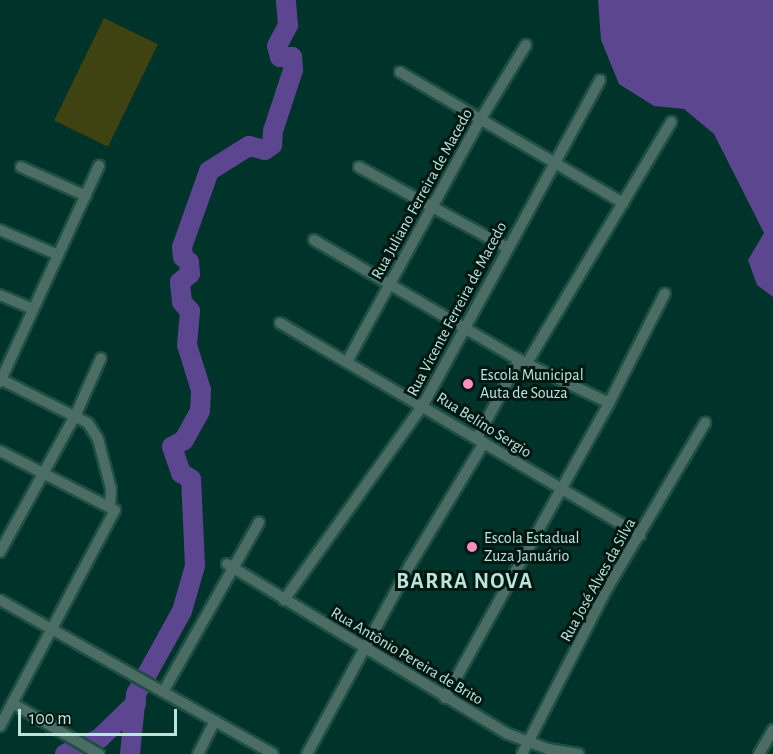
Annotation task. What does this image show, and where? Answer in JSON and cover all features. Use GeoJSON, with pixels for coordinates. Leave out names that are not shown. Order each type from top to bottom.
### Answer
{"type":"FeatureCollection","features":[{"type":"Feature","properties":{"kind":"street","name":"Rua Juliano Ferreira de Macedo"},"geometry":{"type":"LineString","coordinates":[[348,360],[480,120],[526,45]]}},
{"type":"Feature","properties":{"kind":"street"},"geometry":{"type":"LineString","coordinates":[[400,72],[623,203]]}},
{"type":"Feature","properties":{"kind":"street","name":"Rua Vicente Ferreira de Macedo"},"geometry":{"type":"LineString","coordinates":[[284,600],[423,405],[506,247],[600,80]]}},
{"type":"Feature","properties":{"kind":"street"},"geometry":{"type":"LineString","coordinates":[[307,754],[523,362],[671,122]]}},
{"type":"Feature","properties":{"kind":"street"},"geometry":{"type":"LineString","coordinates":[[0,726],[113,509],[111,489],[98,439],[88,423],[76,414],[0,380],[99,166]]}},
{"type":"Feature","properties":{"kind":"street"},"geometry":{"type":"LineString","coordinates":[[359,166],[506,247]]}},
{"type":"Feature","properties":{"kind":"street"},"geometry":{"type":"LineString","coordinates":[[21,167],[86,195]]}},
{"type":"Feature","properties":{"kind":"street"},"geometry":{"type":"LineString","coordinates":[[0,230],[58,255]]}},
{"type":"Feature","properties":{"kind":"street"},"geometry":{"type":"LineString","coordinates":[[314,240],[523,362],[609,403]]}},
{"type":"Feature","properties":{"kind":"street"},"geometry":{"type":"LineString","coordinates":[[445,698],[609,403],[665,294]]}},
{"type":"Feature","properties":{"kind":"street"},"geometry":{"type":"LineString","coordinates":[[0,295],[33,309]]}},
{"type":"Feature","properties":{"kind":"street","name":"Rua Belino Sergio"},"geometry":{"type":"LineString","coordinates":[[280,323],[348,360],[640,535]]}},
{"type":"Feature","properties":{"kind":"street"},"geometry":{"type":"LineString","coordinates":[[0,552],[76,414],[101,358]]}},
{"type":"Feature","properties":{"kind":"street","name":"Rua José Alves da Silva"},"geometry":{"type":"LineString","coordinates":[[522,754],[608,587],[705,423]]}},
{"type":"Feature","properties":{"kind":"street"},"geometry":{"type":"LineString","coordinates":[[0,451],[45,472],[113,509]]}},
{"type":"Feature","properties":{"kind":"street"},"geometry":{"type":"LineString","coordinates":[[163,692],[231,567],[259,522]]}},
{"type":"Feature","properties":{"kind":"street","name":"Rua Antônio Pereira de Brito"},"geometry":{"type":"LineString","coordinates":[[231,567],[445,698],[528,743],[579,754]]}},
{"type":"Feature","properties":{"kind":"street"},"geometry":{"type":"LineString","coordinates":[[0,600],[273,754]]}},
{"type":"Feature","properties":{"kind":"street"},"geometry":{"type":"LineString","coordinates":[[12,703],[99,754]]}},
{"type":"Feature","properties":{"kind":"street"},"geometry":{"type":"LineString","coordinates":[[198,754],[215,721]]}},
{"type":"Feature","properties":{"kind":"street"},"geometry":{"type":"LineString","coordinates":[[759,754],[773,730]]}},
{"type":"Feature","properties":{"kind":"green space"},"geometry":{"type":"Polygon","coordinates":[[[104,18],[158,44],[108,147],[54,120],[104,18]]]}},
{"type":"Feature","properties":{"kind":"shaded area"},"geometry":{"type":"Polygon","coordinates":[[[598,0],[773,0],[773,297],[757,285],[748,260],[764,233],[714,134],[684,109],[654,106],[619,84],[601,40],[598,0]]]}},
{"type":"Feature","properties":{"kind":"waterway"},"geometry":{"type":"LineString","coordinates":[[130,754],[136,694],[182,611],[195,566],[191,479],[181,473],[172,447],[184,440],[200,411],[201,390],[187,345],[190,311],[182,302],[180,282],[190,274],[189,262],[183,257],[182,247],[209,171],[249,146],[265,150],[272,145],[273,131],[293,70],[292,57],[280,57],[277,46],[288,25],[286,0]]}},
{"type":"Feature","properties":{"kind":"waterway"},"geometry":{"type":"LineString","coordinates":[[65,754],[99,739],[136,703]]}},
{"type":"Feature","properties":{"kind":"place","name":"Escola Municipal Auta de Souza"},"geometry":{"type":"Point","coordinates":[468,384]}},
{"type":"Feature","properties":{"kind":"place","name":"Escola Estadual Zuza Januário"},"geometry":{"type":"Point","coordinates":[472,547]}},
{"type":"Feature","properties":{"kind":"district","name":"BARRA NOVA"},"geometry":{"type":"Point","coordinates":[465,582]}}]}
